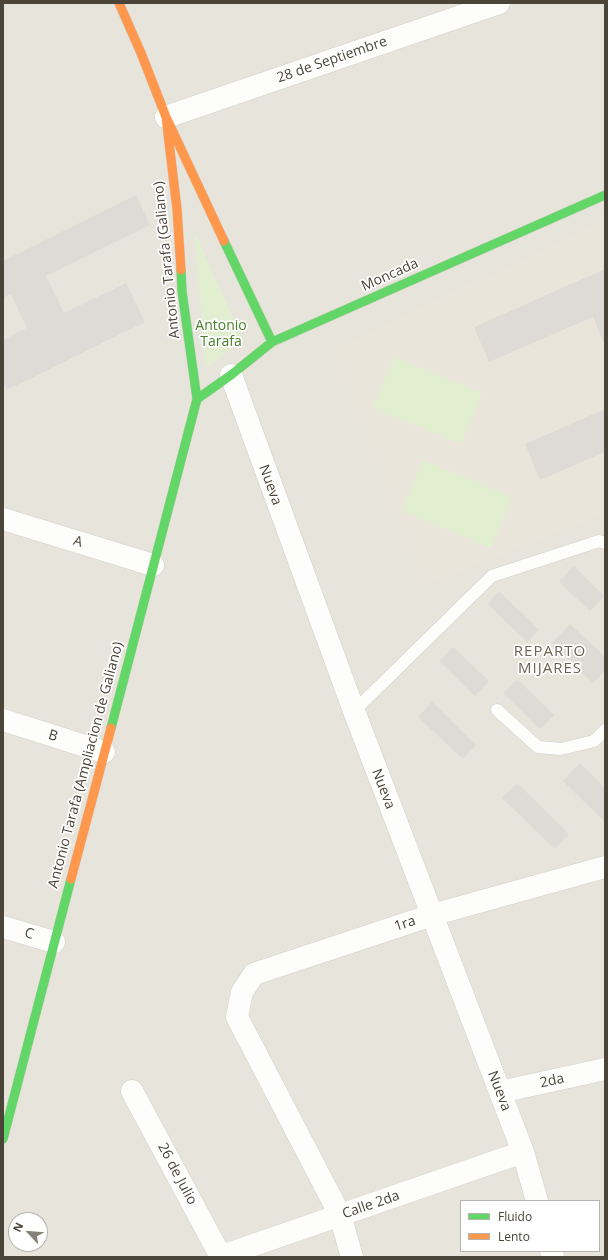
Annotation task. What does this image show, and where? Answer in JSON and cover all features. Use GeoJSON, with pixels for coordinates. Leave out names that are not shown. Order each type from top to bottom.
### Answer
{"type":"FeatureCollection","features":[{"type":"Feature","properties":{"kind":"street","name":"Antonio Tarafa (Galiano)"},"geometry":{"type":"LineString","coordinates":[[119,3],[141,53],[166,117],[272,342]]}},
{"type":"Feature","properties":{"kind":"street","name":"28 de Septiembre"},"geometry":{"type":"LineString","coordinates":[[166,117],[499,3]]}},
{"type":"Feature","properties":{"kind":"street","name":"Antonio Tarafa (Galiano)"},"geometry":{"type":"LineString","coordinates":[[166,117],[178,223],[182,291],[197,399]]}},
{"type":"Feature","properties":{"kind":"street","name":"Moncada"},"geometry":{"type":"LineString","coordinates":[[197,399],[231,375],[272,342],[605,195]]}},
{"type":"Feature","properties":{"kind":"street"},"geometry":{"type":"LineString","coordinates":[[201,213],[213,217]]}},
{"type":"Feature","properties":{"kind":"street"},"geometry":{"type":"LineString","coordinates":[[178,223],[189,215]]}},
{"type":"Feature","properties":{"kind":"street","name":"Nueva"},"geometry":{"type":"LineString","coordinates":[[231,375],[354,712],[523,1152],[537,1200]]}},
{"type":"Feature","properties":{"kind":"street","name":"Antonio Tarafa (Ampliacion de Galiano)"},"geometry":{"type":"LineString","coordinates":[[4,1134],[197,399]]}},
{"type":"Feature","properties":{"kind":"street","name":"A"},"geometry":{"type":"LineString","coordinates":[[3,519],[153,565]]}},
{"type":"Feature","properties":{"kind":"street","name":"B"},"geometry":{"type":"LineString","coordinates":[[3,720],[104,752]]}},
{"type":"Feature","properties":{"kind":"street","name":"1ra"},"geometry":{"type":"LineString","coordinates":[[340,1215],[237,1017],[242,992],[254,974],[432,915],[605,867]]}},
{"type":"Feature","properties":{"kind":"street","name":"C"},"geometry":{"type":"LineString","coordinates":[[3,927],[54,942]]}},
{"type":"Feature","properties":{"kind":"street","name":"2da"},"geometry":{"type":"LineString","coordinates":[[500,1092],[605,1070]]}},
{"type":"Feature","properties":{"kind":"street","name":"26 de Julio"},"geometry":{"type":"LineString","coordinates":[[132,1091],[220,1257]]}},
{"type":"Feature","properties":{"kind":"street","name":"Calle 2da"},"geometry":{"type":"LineString","coordinates":[[220,1257],[523,1152]]}},
{"type":"Feature","properties":{"kind":"street"},"geometry":{"type":"LineString","coordinates":[[340,1215],[352,1257]]}},
{"type":"Feature","properties":{"kind":"lane"},"geometry":{"type":"LineString","coordinates":[[354,712],[492,576],[599,541],[605,543]]}},
{"type":"Feature","properties":{"kind":"lane"},"geometry":{"type":"LineString","coordinates":[[497,710],[538,747],[561,748],[594,741],[605,730]]}},
{"type":"Feature","properties":{"kind":"shaded area"},"geometry":{"type":"Polygon","coordinates":[[[3,3],[605,3],[605,1257],[3,1257],[3,3]]]}},
{"type":"Feature","properties":{"kind":"shaded area"},"geometry":{"type":"Polygon","coordinates":[[[605,221],[605,513],[427,584],[335,348],[605,221]]]}},
{"type":"Feature","properties":{"kind":"green space","name":"Antonio Tarafa"},"geometry":{"type":"Polygon","coordinates":[[[194,230],[243,340],[206,368],[194,230]]]}},
{"type":"Feature","properties":{"kind":"green space"},"geometry":{"type":"Polygon","coordinates":[[[394,357],[482,393],[461,444],[373,408],[394,357]]]}},
{"type":"Feature","properties":{"kind":"green space"},"geometry":{"type":"Polygon","coordinates":[[[423,460],[512,497],[491,548],[402,511],[423,460]]]}},
{"type":"Feature","properties":{"kind":"building"},"geometry":{"type":"Polygon","coordinates":[[[136,195],[150,225],[46,276],[64,313],[126,283],[145,322],[7,390],[3,382],[3,340],[27,328],[11,294],[3,298],[3,261],[136,195]]]}},
{"type":"Feature","properties":{"kind":"building"},"geometry":{"type":"Polygon","coordinates":[[[605,269],[605,346],[593,317],[489,362],[474,327],[605,269]]]}},
{"type":"Feature","properties":{"kind":"building"},"geometry":{"type":"Polygon","coordinates":[[[605,409],[605,452],[540,480],[525,444],[605,409]]]}},
{"type":"Feature","properties":{"kind":"building"},"geometry":{"type":"Polygon","coordinates":[[[574,566],[604,596],[590,611],[559,582],[574,566]]]}},
{"type":"Feature","properties":{"kind":"building"},"geometry":{"type":"Polygon","coordinates":[[[499,591],[539,630],[527,642],[488,604],[499,591]]]}},
{"type":"Feature","properties":{"kind":"building"},"geometry":{"type":"Polygon","coordinates":[[[570,624],[605,657],[605,671],[593,683],[552,643],[570,624]]]}},
{"type":"Feature","properties":{"kind":"building"},"geometry":{"type":"Polygon","coordinates":[[[453,647],[489,681],[475,696],[439,661],[453,647]]]}},
{"type":"Feature","properties":{"kind":"building"},"geometry":{"type":"Polygon","coordinates":[[[517,679],[554,715],[540,729],[503,693],[517,679]]]}},
{"type":"Feature","properties":{"kind":"building"},"geometry":{"type":"Polygon","coordinates":[[[432,702],[476,745],[463,759],[418,717],[432,702]]]}},
{"type":"Feature","properties":{"kind":"building"},"geometry":{"type":"Polygon","coordinates":[[[580,763],[605,788],[605,822],[563,781],[580,763]]]}},
{"type":"Feature","properties":{"kind":"building"},"geometry":{"type":"Polygon","coordinates":[[[517,783],[569,834],[555,849],[502,798],[517,783]]]}},
{"type":"Feature","properties":{"kind":"traffic: fast"},"geometry":{"type":"LineString","coordinates":[[197,399],[231,375],[272,342],[605,195]]}},
{"type":"Feature","properties":{"kind":"traffic: fast"},"geometry":{"type":"LineString","coordinates":[[224,241],[272,342]]}},
{"type":"Feature","properties":{"kind":"traffic: fast"},"geometry":{"type":"LineString","coordinates":[[111,728],[197,399],[182,291],[181,270]]}},
{"type":"Feature","properties":{"kind":"traffic: fast"},"geometry":{"type":"LineString","coordinates":[[3,1139],[71,879]]}},
{"type":"Feature","properties":{"kind":"traffic: slow"},"geometry":{"type":"LineString","coordinates":[[119,3],[141,53],[166,117],[224,241]]}},
{"type":"Feature","properties":{"kind":"traffic: slow"},"geometry":{"type":"LineString","coordinates":[[166,117],[177,209],[181,270]]}},
{"type":"Feature","properties":{"kind":"traffic: slow"},"geometry":{"type":"LineString","coordinates":[[71,879],[111,728]]}},
{"type":"Feature","properties":{"kind":"district","name":"REPARTO MIJARES"},"geometry":{"type":"Point","coordinates":[550,660]}}]}
